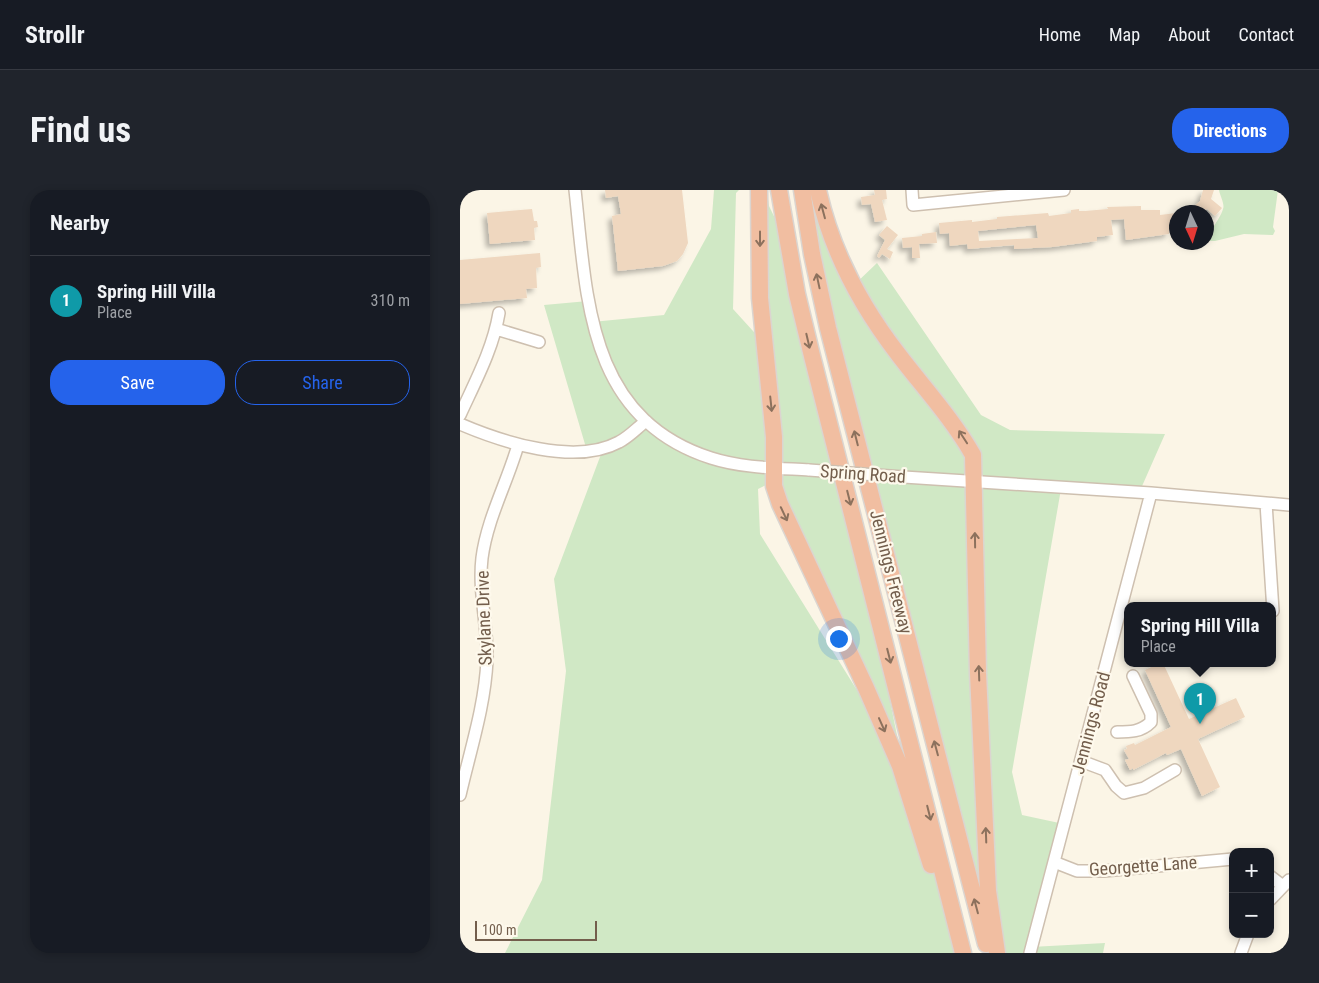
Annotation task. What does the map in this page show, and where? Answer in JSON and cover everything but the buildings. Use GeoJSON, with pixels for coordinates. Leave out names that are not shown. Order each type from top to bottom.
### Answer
{"type":"FeatureCollection","features":[{"type":"Feature","properties":{"kind":"highway"},"geometry":{"type":"LineString","coordinates":[[760,190],[760,298],[774,437],[774,486],[780,504],[866,688],[900,766],[930,861],[957,932]]}},
{"type":"Feature","properties":{"kind":"highway","name":"Jennings Freeway"},"geometry":{"type":"LineString","coordinates":[[779,190],[797,294],[963,953]]}},
{"type":"Feature","properties":{"kind":"highway","name":"Jennings Freeway"},"geometry":{"type":"LineString","coordinates":[[802,190],[812,254],[828,328],[988,953]]}},
{"type":"Feature","properties":{"kind":"highway"},"geometry":{"type":"LineString","coordinates":[[818,190],[826,222],[848,274],[870,314],[896,352],[962,435],[973,455],[978,673],[988,890],[998,953]]}},
{"type":"Feature","properties":{"kind":"street","name":"Spring Road"},"geometry":{"type":"LineString","coordinates":[[574,190],[588,301],[597,340],[615,382],[633,407],[646,421],[682,445],[712,458],[735,464],[773,468],[974,483],[1151,493],[1289,505]]}},
{"type":"Feature","properties":{"kind":"street"},"geometry":{"type":"LineString","coordinates":[[912,190],[913,205],[1064,190]]}},
{"type":"Feature","properties":{"kind":"street"},"geometry":{"type":"LineString","coordinates":[[460,415],[488,353],[499,313]]}},
{"type":"Feature","properties":{"kind":"street"},"geometry":{"type":"LineString","coordinates":[[496,329],[539,342]]}},
{"type":"Feature","properties":{"kind":"street"},"geometry":{"type":"LineString","coordinates":[[460,424],[493,438],[518,445],[563,451],[595,450],[618,443],[646,421]]}},
{"type":"Feature","properties":{"kind":"street","name":"Skylane Drive"},"geometry":{"type":"LineString","coordinates":[[460,795],[484,691],[487,659],[482,558],[487,532],[518,445]]}},
{"type":"Feature","properties":{"kind":"street","name":"Jennings Road"},"geometry":{"type":"LineString","coordinates":[[1031,950],[1151,493]]}},
{"type":"Feature","properties":{"kind":"street"},"geometry":{"type":"LineString","coordinates":[[1266,503],[1273,602]]}},
{"type":"Feature","properties":{"kind":"street"},"geometry":{"type":"LineString","coordinates":[[1117,732],[1137,731],[1146,727],[1151,722],[1151,714],[1133,676]]}},
{"type":"Feature","properties":{"kind":"street"},"geometry":{"type":"LineString","coordinates":[[1081,761],[1105,770],[1116,786],[1124,793],[1144,788],[1175,770]]}},
{"type":"Feature","properties":{"kind":"street","name":"Georgette Lane"},"geometry":{"type":"LineString","coordinates":[[1054,862],[1077,870],[1104,871],[1229,859]]}},
{"type":"Feature","properties":{"kind":"street"},"geometry":{"type":"LineString","coordinates":[[1274,878],[1286,883],[1274,896]]}},
{"type":"Feature","properties":{"kind":"street"},"geometry":{"type":"LineString","coordinates":[[1241,953],[1247,938]]}},
{"type":"Feature","properties":{"kind":"green space"},"geometry":{"type":"Polygon","coordinates":[[[714,190],[739,190],[736,193],[733,309],[763,342],[763,192],[767,192],[769,206],[787,243],[851,510],[899,745],[774,481],[758,489],[760,534],[891,745],[929,861],[963,953],[505,953],[542,880],[566,671],[554,579],[603,449],[587,451],[544,305],[588,301],[592,322],[664,315],[711,229],[714,190]]]}},
{"type":"Feature","properties":{"kind":"green space"},"geometry":{"type":"Polygon","coordinates":[[[1219,190],[1278,190],[1273,227],[1275,231],[1273,235],[1244,234],[1214,241],[1214,226],[1223,209],[1219,190]]]}},
{"type":"Feature","properties":{"kind":"green space"},"geometry":{"type":"Polygon","coordinates":[[[820,198],[854,285],[877,263],[981,415],[1010,430],[1165,434],[1139,493],[1061,489],[1012,772],[1022,815],[1064,824],[1031,947],[1105,943],[1103,953],[997,953],[971,889],[803,199],[820,198]]]}},
{"type":"Feature","properties":{"kind":"place","name":"Spring Hill Villa"},"geometry":{"type":"Point","coordinates":[1200,724]}}]}
